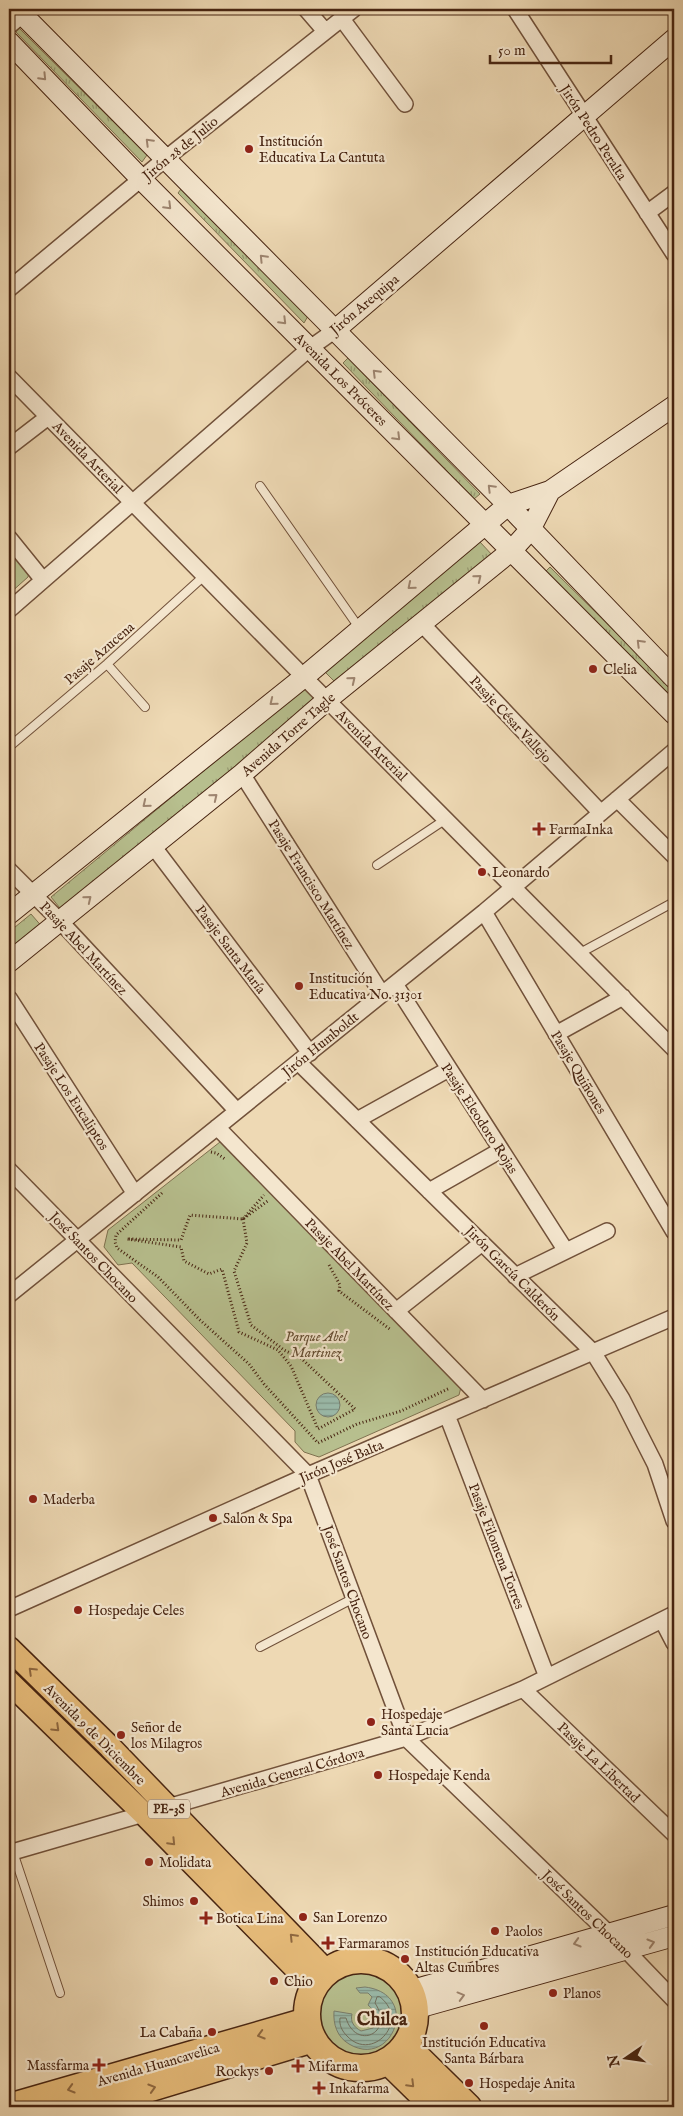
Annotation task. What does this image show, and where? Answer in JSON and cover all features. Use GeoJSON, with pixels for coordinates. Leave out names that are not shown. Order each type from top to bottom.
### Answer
{"type":"FeatureCollection","features":[{"type":"Feature","properties":{"kind":"highway"},"geometry":{"type":"LineString","coordinates":[[357,1960],[373,1962],[388,1968],[400,1978],[412,2000],[412,2028],[396,2053],[372,2067],[355,2068],[338,2063],[324,2054],[310,2030],[309,1998],[321,1979],[341,1964],[357,1960]]}},
{"type":"Feature","properties":{"kind":"highway","name":"Avenida Huancavelica"},"geometry":{"type":"LineString","coordinates":[[88,2107],[124,2103],[310,2030]]}},
{"type":"Feature","properties":{"kind":"highway","name":"Avenida Huancavelica"},"geometry":{"type":"LineString","coordinates":[[9,2106],[310,2030]]}},
{"type":"Feature","properties":{"kind":"highway"},"geometry":{"type":"LineString","coordinates":[[396,2053],[435,2107]]}},
{"type":"Feature","properties":{"kind":"highway"},"geometry":{"type":"LineString","coordinates":[[396,2053],[468,2107]]}},
{"type":"Feature","properties":{"kind":"main road","name":"Avenida 9 de Diciembre"},"geometry":{"type":"LineString","coordinates":[[9,1648],[110,1747],[168,1808],[321,1979]]}},
{"type":"Feature","properties":{"kind":"main road","name":"Avenida 9 de Diciembre"},"geometry":{"type":"LineString","coordinates":[[9,1682],[144,1814],[321,1979]]}},
{"type":"Feature","properties":{"kind":"street"},"geometry":{"type":"LineString","coordinates":[[306,9],[325,32]]}},
{"type":"Feature","properties":{"kind":"street","name":"Jirón 28 de Julio"},"geometry":{"type":"LineString","coordinates":[[9,289],[165,159],[354,9]]}},
{"type":"Feature","properties":{"kind":"street","name":"Jirón Pedro Peralta"},"geometry":{"type":"LineString","coordinates":[[515,9],[674,254]]}},
{"type":"Feature","properties":{"kind":"street","name":"Avenida Los Próceres"},"geometry":{"type":"LineString","coordinates":[[20,15],[508,505],[674,678]]}},
{"type":"Feature","properties":{"kind":"street"},"geometry":{"type":"LineString","coordinates":[[342,19],[404,104]]}},
{"type":"Feature","properties":{"kind":"street","name":"Jirón Arequipa"},"geometry":{"type":"LineString","coordinates":[[9,610],[310,348],[334,331],[674,39]]}},
{"type":"Feature","properties":{"kind":"street","name":"Avenida Los Próceres"},"geometry":{"type":"LineString","coordinates":[[9,42],[141,179],[674,714]]}},
{"type":"Feature","properties":{"kind":"street"},"geometry":{"type":"LineString","coordinates":[[647,213],[674,193]]}},
{"type":"Feature","properties":{"kind":"street","name":"Avenida Arterial"},"geometry":{"type":"LineString","coordinates":[[9,377],[674,1049]]}},
{"type":"Feature","properties":{"kind":"street","name":"Avenida Torre Tagle"},"geometry":{"type":"LineString","coordinates":[[9,914],[304,677],[508,505],[550,490],[674,406]]}},
{"type":"Feature","properties":{"kind":"street"},"geometry":{"type":"LineString","coordinates":[[9,447],[48,417]]}},
{"type":"Feature","properties":{"kind":"street","name":"Avenida Torre Tagle"},"geometry":{"type":"LineString","coordinates":[[9,962],[242,774],[327,700],[510,551],[530,530],[550,490]]}},
{"type":"Feature","properties":{"kind":"street"},"geometry":{"type":"LineString","coordinates":[[9,538],[43,580]]}},
{"type":"Feature","properties":{"kind":"street","name":"Pasaje César Vallejo"},"geometry":{"type":"LineString","coordinates":[[422,624],[601,814]]}},
{"type":"Feature","properties":{"kind":"street","name":"Jirón Humboldt"},"geometry":{"type":"LineString","coordinates":[[9,1295],[484,912],[674,751]]}},
{"type":"Feature","properties":{"kind":"street","name":"Pasaje Francisco Martínez"},"geometry":{"type":"LineString","coordinates":[[242,774],[382,994]]}},
{"type":"Feature","properties":{"kind":"street"},"geometry":{"type":"LineString","coordinates":[[618,799],[674,856]]}},
{"type":"Feature","properties":{"kind":"street","name":"Pasaje Santa María"},"geometry":{"type":"LineString","coordinates":[[153,846],[304,1057]]}},
{"type":"Feature","properties":{"kind":"street","name":"Pasaje Abel Martínez"},"geometry":{"type":"LineString","coordinates":[[9,870],[60,921],[237,1111]]}},
{"type":"Feature","properties":{"kind":"street","name":"Pasaje Quiñones"},"geometry":{"type":"LineString","coordinates":[[484,912],[674,1232]]}},
{"type":"Feature","properties":{"kind":"street","name":"Pasaje Eleodoro Rojas"},"geometry":{"type":"LineString","coordinates":[[395,984],[566,1251]]}},
{"type":"Feature","properties":{"kind":"street"},"geometry":{"type":"LineString","coordinates":[[556,1034],[623,997]]}},
{"type":"Feature","properties":{"kind":"street","name":"Pasaje Los Eucaliptos"},"geometry":{"type":"LineString","coordinates":[[9,998],[135,1194]]}},
{"type":"Feature","properties":{"kind":"street","name":"Jirón García Calderón"},"geometry":{"type":"LineString","coordinates":[[304,1057],[357,1120],[593,1352],[622,1399],[654,1464],[674,1521]]}},
{"type":"Feature","properties":{"kind":"street"},"geometry":{"type":"LineString","coordinates":[[357,1120],[449,1069]]}},
{"type":"Feature","properties":{"kind":"street","name":"Pasaje Abel Martínez"},"geometry":{"type":"LineString","coordinates":[[218,1127],[483,1400]]}},
{"type":"Feature","properties":{"kind":"street"},"geometry":{"type":"LineString","coordinates":[[428,1191],[501,1150]]}},
{"type":"Feature","properties":{"kind":"street","name":"José Santos Chocano"},"geometry":{"type":"LineString","coordinates":[[9,1170],[308,1475],[406,1738],[626,1950],[674,2000]]}},
{"type":"Feature","properties":{"kind":"street"},"geometry":{"type":"LineString","coordinates":[[515,1276],[607,1231]]}},
{"type":"Feature","properties":{"kind":"street"},"geometry":{"type":"LineString","coordinates":[[396,1311],[482,1243]]}},
{"type":"Feature","properties":{"kind":"street","name":"Jirón José Balta"},"geometry":{"type":"LineString","coordinates":[[9,1609],[308,1475],[674,1317]]}},
{"type":"Feature","properties":{"kind":"street","name":"Pasaje Filomena Torres"},"geometry":{"type":"LineString","coordinates":[[447,1415],[547,1677]]}},
{"type":"Feature","properties":{"kind":"street"},"geometry":{"type":"LineString","coordinates":[[668,1617],[674,1643]]}},
{"type":"Feature","properties":{"kind":"street","name":"Avenida General Córdova"},"geometry":{"type":"LineString","coordinates":[[10,1848],[168,1808],[406,1738],[523,1689],[668,1617]]}},
{"type":"Feature","properties":{"kind":"street","name":"Pasaje La Libertad"},"geometry":{"type":"LineString","coordinates":[[523,1689],[674,1834]]}},
{"type":"Feature","properties":{"kind":"street"},"geometry":{"type":"LineString","coordinates":[[412,2000],[608,1934],[674,1916]]}},
{"type":"Feature","properties":{"kind":"street"},"geometry":{"type":"LineString","coordinates":[[412,2000],[626,1950],[674,1936]]}},
{"type":"Feature","properties":{"kind":"lane"},"geometry":{"type":"LineString","coordinates":[[260,486],[360,629]]}},
{"type":"Feature","properties":{"kind":"lane","name":"Pasaje Azucena"},"geometry":{"type":"LineString","coordinates":[[9,747],[107,664],[204,576]]}},
{"type":"Feature","properties":{"kind":"lane"},"geometry":{"type":"LineString","coordinates":[[107,664],[145,707]]}},
{"type":"Feature","properties":{"kind":"lane"},"geometry":{"type":"LineString","coordinates":[[377,865],[446,819]]}},
{"type":"Feature","properties":{"kind":"lane"},"geometry":{"type":"LineString","coordinates":[[580,953],[674,902]]}},
{"type":"Feature","properties":{"kind":"lane"},"geometry":{"type":"LineString","coordinates":[[260,1647],[354,1598]]}},
{"type":"Feature","properties":{"kind":"lane"},"geometry":{"type":"LineString","coordinates":[[10,1848],[60,1993]]}},
{"type":"Feature","properties":{"kind":"path"},"geometry":{"type":"LineString","coordinates":[[206,1153],[216,1153],[226,1160]]}},
{"type":"Feature","properties":{"kind":"path"},"geometry":{"type":"LineString","coordinates":[[163,1192],[116,1235],[115,1242],[117,1248],[158,1277],[200,1320],[249,1364],[264,1384],[318,1443],[357,1424],[401,1410],[453,1387]]}},
{"type":"Feature","properties":{"kind":"path"},"geometry":{"type":"LineString","coordinates":[[243,1219],[268,1192]]}},
{"type":"Feature","properties":{"kind":"path"},"geometry":{"type":"LineString","coordinates":[[243,1219],[248,1243],[234,1271],[251,1326],[284,1350],[302,1359],[355,1409],[318,1429],[291,1366],[278,1350],[239,1332],[222,1269],[209,1274],[184,1261],[181,1247],[127,1239],[181,1240],[190,1215],[243,1219],[276,1195]]}},
{"type":"Feature","properties":{"kind":"path"},"geometry":{"type":"LineString","coordinates":[[327,1262],[340,1285],[339,1291],[393,1331]]}},
{"type":"Feature","properties":{"kind":"green space"},"geometry":{"type":"Polygon","coordinates":[[[19,28],[147,155],[142,162],[16,32],[19,28]]]}},
{"type":"Feature","properties":{"kind":"green space"},"geometry":{"type":"Polygon","coordinates":[[[181,189],[308,316],[304,323],[178,193],[181,189]]]}},
{"type":"Feature","properties":{"kind":"green space"},"geometry":{"type":"Polygon","coordinates":[[[348,358],[480,494],[474,499],[343,363],[348,358]]]}},
{"type":"Feature","properties":{"kind":"green space"},"geometry":{"type":"Polygon","coordinates":[[[480,542],[494,557],[339,686],[324,671],[480,542]]]}},
{"type":"Feature","properties":{"kind":"green space"},"geometry":{"type":"Polygon","coordinates":[[[9,545],[29,572],[28,577],[9,594],[9,545]]]}},
{"type":"Feature","properties":{"kind":"green space"},"geometry":{"type":"Polygon","coordinates":[[[550,567],[674,690],[674,700],[546,571],[550,567]]]}},
{"type":"Feature","properties":{"kind":"green space"},"geometry":{"type":"Polygon","coordinates":[[[305,687],[318,703],[64,913],[51,897],[305,687]]]}},
{"type":"Feature","properties":{"kind":"green space"},"geometry":{"type":"Polygon","coordinates":[[[31,914],[44,929],[9,958],[9,932],[31,914]]]}},
{"type":"Feature","properties":{"kind":"green space","name":"Parque Abel Martinez"},"geometry":{"type":"Polygon","coordinates":[[[220,1142],[224,1143],[462,1383],[459,1395],[319,1457],[304,1452],[295,1442],[295,1431],[132,1263],[118,1265],[104,1247],[108,1230],[220,1142]]]}},
{"type":"Feature","properties":{"kind":"green space"},"geometry":{"type":"Polygon","coordinates":[[[360,1973],[376,1976],[384,1980],[396,1992],[400,2000],[403,2016],[400,2032],[396,2040],[384,2052],[376,2056],[360,2059],[344,2056],[336,2052],[324,2040],[320,2032],[317,2016],[320,2000],[324,1992],[336,1980],[344,1976],[360,1973]]]}},
{"type":"Feature","properties":{"kind":"water"},"geometry":{"type":"Polygon","coordinates":[[[328,1393],[337,1396],[340,1405],[337,1414],[328,1417],[319,1414],[316,1405],[319,1396],[328,1393]]]}},
{"type":"Feature","properties":{"kind":"water"},"geometry":{"type":"Polygon","coordinates":[[[365,1987],[382,1993],[393,2003],[396,2015],[394,2028],[388,2039],[378,2047],[364,2049],[349,2044],[341,2038],[335,2025],[334,2011],[352,2014],[352,2022],[361,2031],[373,2028],[376,2015],[368,2005],[372,1997],[368,1993],[360,1993],[356,1988],[365,1987]]]}},
{"type":"Feature","properties":{"kind":"place","name":"Institución Educativa La Cantuta"},"geometry":{"type":"Point","coordinates":[249,149]}},
{"type":"Feature","properties":{"kind":"place","name":"Clelia"},"geometry":{"type":"Point","coordinates":[593,669]}},
{"type":"Feature","properties":{"kind":"place","name":"FarmaInka"},"geometry":{"type":"Point","coordinates":[539,829]}},
{"type":"Feature","properties":{"kind":"place","name":"Leonardo"},"geometry":{"type":"Point","coordinates":[482,872]}},
{"type":"Feature","properties":{"kind":"place","name":"Institución Educativa No. 31301"},"geometry":{"type":"Point","coordinates":[299,986]}},
{"type":"Feature","properties":{"kind":"place","name":"Maderba"},"geometry":{"type":"Point","coordinates":[33,1499]}},
{"type":"Feature","properties":{"kind":"place","name":"Salon & Spa"},"geometry":{"type":"Point","coordinates":[213,1518]}},
{"type":"Feature","properties":{"kind":"place","name":"Hospedaje Celes"},"geometry":{"type":"Point","coordinates":[78,1610]}},
{"type":"Feature","properties":{"kind":"place","name":"Hospedaje Santa Lucia"},"geometry":{"type":"Point","coordinates":[371,1722]}},
{"type":"Feature","properties":{"kind":"place","name":"Señor de los Milagros"},"geometry":{"type":"Point","coordinates":[121,1735]}},
{"type":"Feature","properties":{"kind":"place","name":"Hospedaje Kenda"},"geometry":{"type":"Point","coordinates":[378,1775]}},
{"type":"Feature","properties":{"kind":"place","name":"Molidata"},"geometry":{"type":"Point","coordinates":[149,1862]}},
{"type":"Feature","properties":{"kind":"place","name":"Shimos"},"geometry":{"type":"Point","coordinates":[194,1901]}},
{"type":"Feature","properties":{"kind":"place","name":"San Lorenzo"},"geometry":{"type":"Point","coordinates":[303,1917]}},
{"type":"Feature","properties":{"kind":"place","name":"Botica Lina"},"geometry":{"type":"Point","coordinates":[206,1918]}},
{"type":"Feature","properties":{"kind":"place","name":"Paolos"},"geometry":{"type":"Point","coordinates":[495,1931]}},
{"type":"Feature","properties":{"kind":"place","name":"Farmaramos"},"geometry":{"type":"Point","coordinates":[328,1943]}},
{"type":"Feature","properties":{"kind":"place","name":"Institución Educativa Altas Cumbres"},"geometry":{"type":"Point","coordinates":[405,1959]}},
{"type":"Feature","properties":{"kind":"place","name":"Chio"},"geometry":{"type":"Point","coordinates":[274,1981]}},
{"type":"Feature","properties":{"kind":"place","name":"Planos"},"geometry":{"type":"Point","coordinates":[553,1993]}},
{"type":"Feature","properties":{"kind":"place","name":"Institución Educativa Santa Bárbara"},"geometry":{"type":"Point","coordinates":[484,2026]}},
{"type":"Feature","properties":{"kind":"place","name":"La Cabaña"},"geometry":{"type":"Point","coordinates":[212,2032]}},
{"type":"Feature","properties":{"kind":"place","name":"Massfarma"},"geometry":{"type":"Point","coordinates":[99,2065]}},
{"type":"Feature","properties":{"kind":"place","name":"Mifarma"},"geometry":{"type":"Point","coordinates":[298,2066]}},
{"type":"Feature","properties":{"kind":"place","name":"Rockys"},"geometry":{"type":"Point","coordinates":[269,2071]}},
{"type":"Feature","properties":{"kind":"place","name":"Hospedaje Anita"},"geometry":{"type":"Point","coordinates":[469,2083]}},
{"type":"Feature","properties":{"kind":"place","name":"Inkafarma"},"geometry":{"type":"Point","coordinates":[319,2088]}},
{"type":"Feature","properties":{"kind":"district","name":"Chilca"},"geometry":{"type":"Point","coordinates":[382,2018]}}]}
